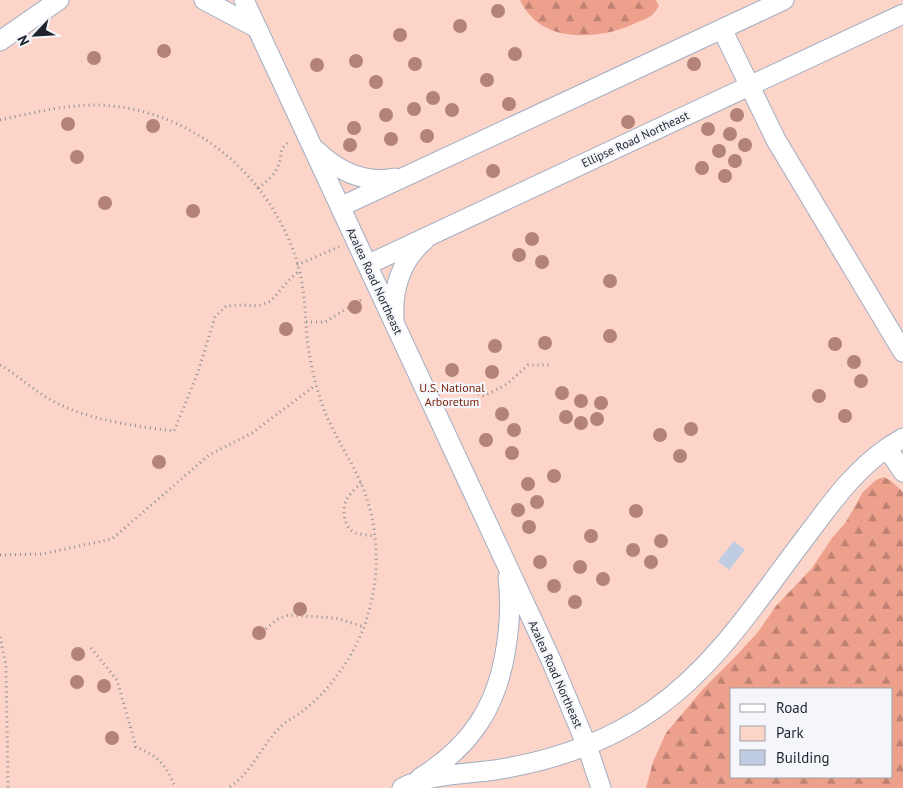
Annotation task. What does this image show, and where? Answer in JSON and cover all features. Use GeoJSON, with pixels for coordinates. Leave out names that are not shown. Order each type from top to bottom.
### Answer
{"type":"FeatureCollection","features":[{"type":"Feature","properties":{"kind":"street"},"geometry":{"type":"LineString","coordinates":[[0,41],[59,0]]}},
{"type":"Feature","properties":{"kind":"street"},"geometry":{"type":"LineString","coordinates":[[204,0],[257,28]]}},
{"type":"Feature","properties":{"kind":"street","name":"Azalea Road Northeast"},"geometry":{"type":"LineString","coordinates":[[244,0],[551,660],[587,746],[601,788]]}},
{"type":"Feature","properties":{"kind":"street"},"geometry":{"type":"LineString","coordinates":[[340,207],[784,0]]}},
{"type":"Feature","properties":{"kind":"street","name":"Ellipse Road Northeast"},"geometry":{"type":"LineString","coordinates":[[367,265],[903,14]]}},
{"type":"Feature","properties":{"kind":"street"},"geometry":{"type":"LineString","coordinates":[[722,29],[776,140],[903,352]]}},
{"type":"Feature","properties":{"kind":"street"},"geometry":{"type":"LineString","coordinates":[[308,139],[338,168],[353,175],[390,179],[409,175]]}},
{"type":"Feature","properties":{"kind":"street"},"geometry":{"type":"LineString","coordinates":[[394,323],[393,306],[400,276],[407,260],[433,234]]}},
{"type":"Feature","properties":{"kind":"street"},"geometry":{"type":"LineString","coordinates":[[406,786],[438,778],[516,766],[587,746],[610,736],[643,717],[672,696],[693,677],[728,639],[836,496],[858,471],[895,443],[903,472]]}},
{"type":"Feature","properties":{"kind":"street","name":"Azalea Road Northeast"},"geometry":{"type":"LineString","coordinates":[[406,786],[438,766],[461,746],[490,707],[498,685],[510,623],[510,596],[506,562]]}},
{"type":"Feature","properties":{"kind":"path"},"geometry":{"type":"LineString","coordinates":[[0,120],[75,106],[118,107],[164,118],[185,127],[229,157],[258,188],[277,215],[286,232],[297,264],[305,296],[309,350],[316,385],[329,422],[361,483],[371,512],[377,566],[372,601],[355,649],[338,674],[318,697],[270,737],[244,776],[228,788]]}},
{"type":"Feature","properties":{"kind":"path"},"geometry":{"type":"LineString","coordinates":[[258,188],[268,180],[278,166],[280,150],[290,141],[308,139]]}},
{"type":"Feature","properties":{"kind":"path"},"geometry":{"type":"LineString","coordinates":[[297,264],[355,240]]}},
{"type":"Feature","properties":{"kind":"path"},"geometry":{"type":"LineString","coordinates":[[0,365],[52,400],[87,414],[129,426],[174,431],[198,372],[215,317],[226,306],[258,306],[271,301],[299,271]]}},
{"type":"Feature","properties":{"kind":"path"},"geometry":{"type":"LineString","coordinates":[[306,322],[325,322],[355,303],[379,291]]}},
{"type":"Feature","properties":{"kind":"path"},"geometry":{"type":"LineString","coordinates":[[428,397],[450,387],[484,396],[507,384],[528,365],[552,365]]}},
{"type":"Feature","properties":{"kind":"path"},"geometry":{"type":"LineString","coordinates":[[0,555],[42,554],[112,539],[209,455],[252,433],[316,385]]}},
{"type":"Feature","properties":{"kind":"path"},"geometry":{"type":"LineString","coordinates":[[361,483],[346,500],[344,517],[352,531],[375,536]]}},
{"type":"Feature","properties":{"kind":"path"},"geometry":{"type":"LineString","coordinates":[[262,632],[276,620],[288,615],[336,618],[364,628]]}},
{"type":"Feature","properties":{"kind":"path"},"geometry":{"type":"LineString","coordinates":[[0,637],[6,666],[8,788]]}},
{"type":"Feature","properties":{"kind":"path"},"geometry":{"type":"LineString","coordinates":[[91,648],[117,680],[136,747],[148,751],[162,761],[171,775],[174,788]]}},
{"type":"Feature","properties":{"kind":"green space","name":"U.S. National Arboretum"},"geometry":{"type":"Polygon","coordinates":[[[0,0],[903,0],[903,788],[0,788],[0,0]]]}},
{"type":"Feature","properties":{"kind":"green space"},"geometry":{"type":"Polygon","coordinates":[[[520,0],[656,0],[659,6],[649,17],[618,30],[597,34],[575,35],[554,31],[538,23],[520,0]]]}},
{"type":"Feature","properties":{"kind":"green space"},"geometry":{"type":"Polygon","coordinates":[[[884,477],[903,492],[903,788],[646,788],[653,762],[666,733],[703,689],[758,632],[776,606],[812,568],[832,538],[846,522],[863,492],[876,480],[884,477]]]}},
{"type":"Feature","properties":{"kind":"building"},"geometry":{"type":"Polygon","coordinates":[[[734,541],[745,550],[729,570],[718,561],[734,541]]]}}]}
